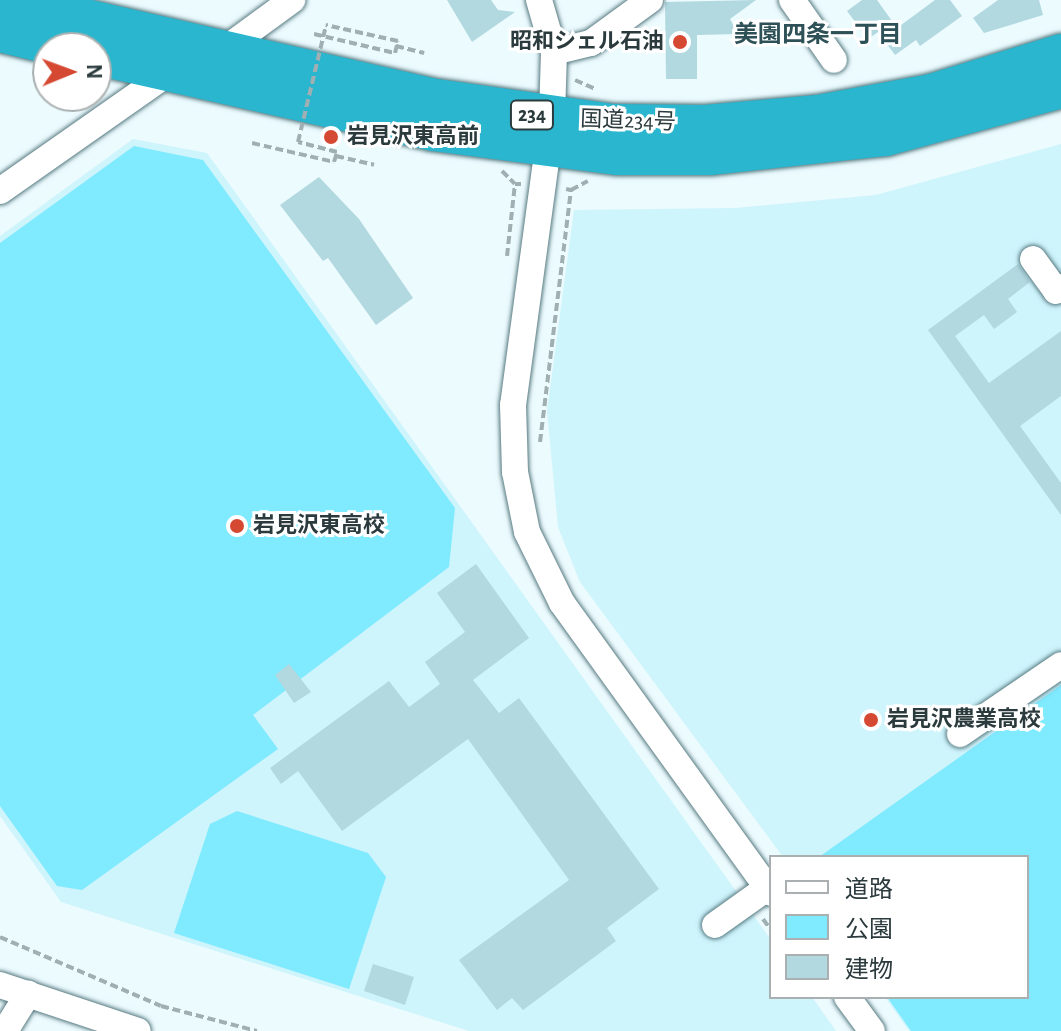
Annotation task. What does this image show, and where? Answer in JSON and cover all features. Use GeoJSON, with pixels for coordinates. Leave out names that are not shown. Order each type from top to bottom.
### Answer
{"type":"FeatureCollection","features":[{"type":"Feature","properties":{"kind":"highway","name":"国道234号"},"geometry":{"type":"LineString","coordinates":[[7,0],[415,94],[548,151],[705,124],[818,114],[931,93],[1061,53]]}},
{"type":"Feature","properties":{"kind":"highway"},"geometry":{"type":"LineString","coordinates":[[0,33],[32,41]]}},
{"type":"Feature","properties":{"kind":"highway","name":"国道234号"},"geometry":{"type":"LineString","coordinates":[[112,60],[342,114],[548,151],[710,156],[828,146],[945,123],[1061,89]]}},
{"type":"Feature","properties":{"kind":"street"},"geometry":{"type":"LineString","coordinates":[[539,0],[554,52],[548,151],[513,405],[515,472],[527,532],[562,603],[763,894],[715,925]]}},
{"type":"Feature","properties":{"kind":"street"},"geometry":{"type":"LineString","coordinates":[[554,52],[591,43],[650,0]]}},
{"type":"Feature","properties":{"kind":"street"},"geometry":{"type":"LineString","coordinates":[[792,0],[834,60]]}},
{"type":"Feature","properties":{"kind":"street"},"geometry":{"type":"LineString","coordinates":[[0,191],[165,72],[226,52],[278,4]]}},
{"type":"Feature","properties":{"kind":"street"},"geometry":{"type":"LineString","coordinates":[[1033,259],[1056,291],[1061,287]]}},
{"type":"Feature","properties":{"kind":"street"},"geometry":{"type":"LineString","coordinates":[[960,734],[1061,665]]}},
{"type":"Feature","properties":{"kind":"street"},"geometry":{"type":"LineString","coordinates":[[0,985],[138,1031]]}},
{"type":"Feature","properties":{"kind":"street"},"geometry":{"type":"LineString","coordinates":[[5,1031],[28,994]]}},
{"type":"Feature","properties":{"kind":"street"},"geometry":{"type":"LineString","coordinates":[[848,999],[872,1031]]}},
{"type":"Feature","properties":{"kind":"path"},"geometry":{"type":"LineString","coordinates":[[252,143],[334,162],[337,152],[298,142],[326,25],[398,41],[395,53],[314,34]]}},
{"type":"Feature","properties":{"kind":"path"},"geometry":{"type":"LineString","coordinates":[[396,46],[424,53]]}},
{"type":"Feature","properties":{"kind":"path"},"geometry":{"type":"LineString","coordinates":[[506,263],[515,184],[548,151],[571,190],[540,450]]}},
{"type":"Feature","properties":{"kind":"path"},"geometry":{"type":"LineString","coordinates":[[336,156],[374,165]]}},
{"type":"Feature","properties":{"kind":"path"},"geometry":{"type":"LineString","coordinates":[[763,894],[769,921]]}},
{"type":"Feature","properties":{"kind":"path"},"geometry":{"type":"LineString","coordinates":[[0,937],[161,1006],[257,1031]]}},
{"type":"Feature","properties":{"kind":"shaded area","name":"岩見沢東高校"},"geometry":{"type":"Polygon","coordinates":[[[133,139],[207,153],[769,937],[769,999],[813,999],[836,1031],[469,1031],[61,902],[0,816],[0,236],[133,139]]]}},
{"type":"Feature","properties":{"kind":"shaded area","name":"岩見沢農業高校"},"geometry":{"type":"Polygon","coordinates":[[[1061,144],[1061,1031],[909,1031],[886,999],[1029,999],[1029,855],[782,855],[580,582],[558,527],[547,411],[574,210],[735,208],[876,195],[1061,144]]]}},
{"type":"Feature","properties":{"kind":"green space"},"geometry":{"type":"Polygon","coordinates":[[[134,146],[203,160],[455,508],[449,567],[253,715],[278,749],[82,890],[57,886],[0,806],[0,243],[134,146]]]}},
{"type":"Feature","properties":{"kind":"green space"},"geometry":{"type":"Polygon","coordinates":[[[1061,685],[1061,1031],[911,1031],[888,999],[1029,999],[1029,855],[822,855],[1061,685]]]}},
{"type":"Feature","properties":{"kind":"green space"},"geometry":{"type":"Polygon","coordinates":[[[237,811],[368,853],[386,877],[349,989],[174,933],[210,824],[237,811]]]}},
{"type":"Feature","properties":{"kind":"building"},"geometry":{"type":"Polygon","coordinates":[[[447,0],[491,0],[498,10],[515,12],[472,42],[447,0]]]}},
{"type":"Feature","properties":{"kind":"building"},"geometry":{"type":"Polygon","coordinates":[[[756,0],[730,19],[738,34],[697,35],[697,79],[666,79],[665,2],[756,0]]]}},
{"type":"Feature","properties":{"kind":"building"},"geometry":{"type":"Polygon","coordinates":[[[862,0],[877,0],[897,28],[935,0],[950,0],[962,16],[920,46],[916,40],[895,55],[878,32],[868,39],[847,11],[862,0]]]}},
{"type":"Feature","properties":{"kind":"building"},"geometry":{"type":"Polygon","coordinates":[[[998,0],[1039,0],[1043,15],[984,33],[973,18],[998,0]]]}},
{"type":"Feature","properties":{"kind":"building"},"geometry":{"type":"Polygon","coordinates":[[[319,177],[359,219],[413,298],[376,325],[328,258],[323,261],[280,205],[319,177]]]}},
{"type":"Feature","properties":{"kind":"building"},"geometry":{"type":"Polygon","coordinates":[[[1018,264],[1030,282],[1008,299],[1017,312],[994,329],[984,315],[955,336],[989,383],[1061,331],[1061,396],[1020,426],[1061,483],[1061,515],[928,330],[1018,264]]]}},
{"type":"Feature","properties":{"kind":"building"},"geometry":{"type":"Polygon","coordinates":[[[476,564],[529,638],[473,680],[499,713],[519,698],[659,889],[607,928],[616,941],[523,1010],[512,998],[497,1010],[459,960],[569,880],[468,739],[342,831],[298,771],[281,784],[270,768],[389,681],[409,707],[440,684],[425,662],[465,632],[437,593],[476,564]]]}},
{"type":"Feature","properties":{"kind":"building"},"geometry":{"type":"Polygon","coordinates":[[[289,664],[311,692],[294,703],[275,675],[289,664]]]}},
{"type":"Feature","properties":{"kind":"building"},"geometry":{"type":"Polygon","coordinates":[[[373,964],[414,977],[405,1005],[364,991],[373,964]]]}},
{"type":"Feature","properties":{"kind":"place","name":"昭和シェル石油"},"geometry":{"type":"Point","coordinates":[680,42]}},
{"type":"Feature","properties":{"kind":"place","name":"岩見沢東高前"},"geometry":{"type":"Point","coordinates":[331,137]}},
{"type":"Feature","properties":{"kind":"place","name":"岩見沢東高校"},"geometry":{"type":"Point","coordinates":[237,526]}},
{"type":"Feature","properties":{"kind":"place","name":"岩見沢農業高校"},"geometry":{"type":"Point","coordinates":[871,720]}},
{"type":"Feature","properties":{"kind":"district","name":"美園四条一丁目"},"geometry":{"type":"Point","coordinates":[818,36]}}]}
